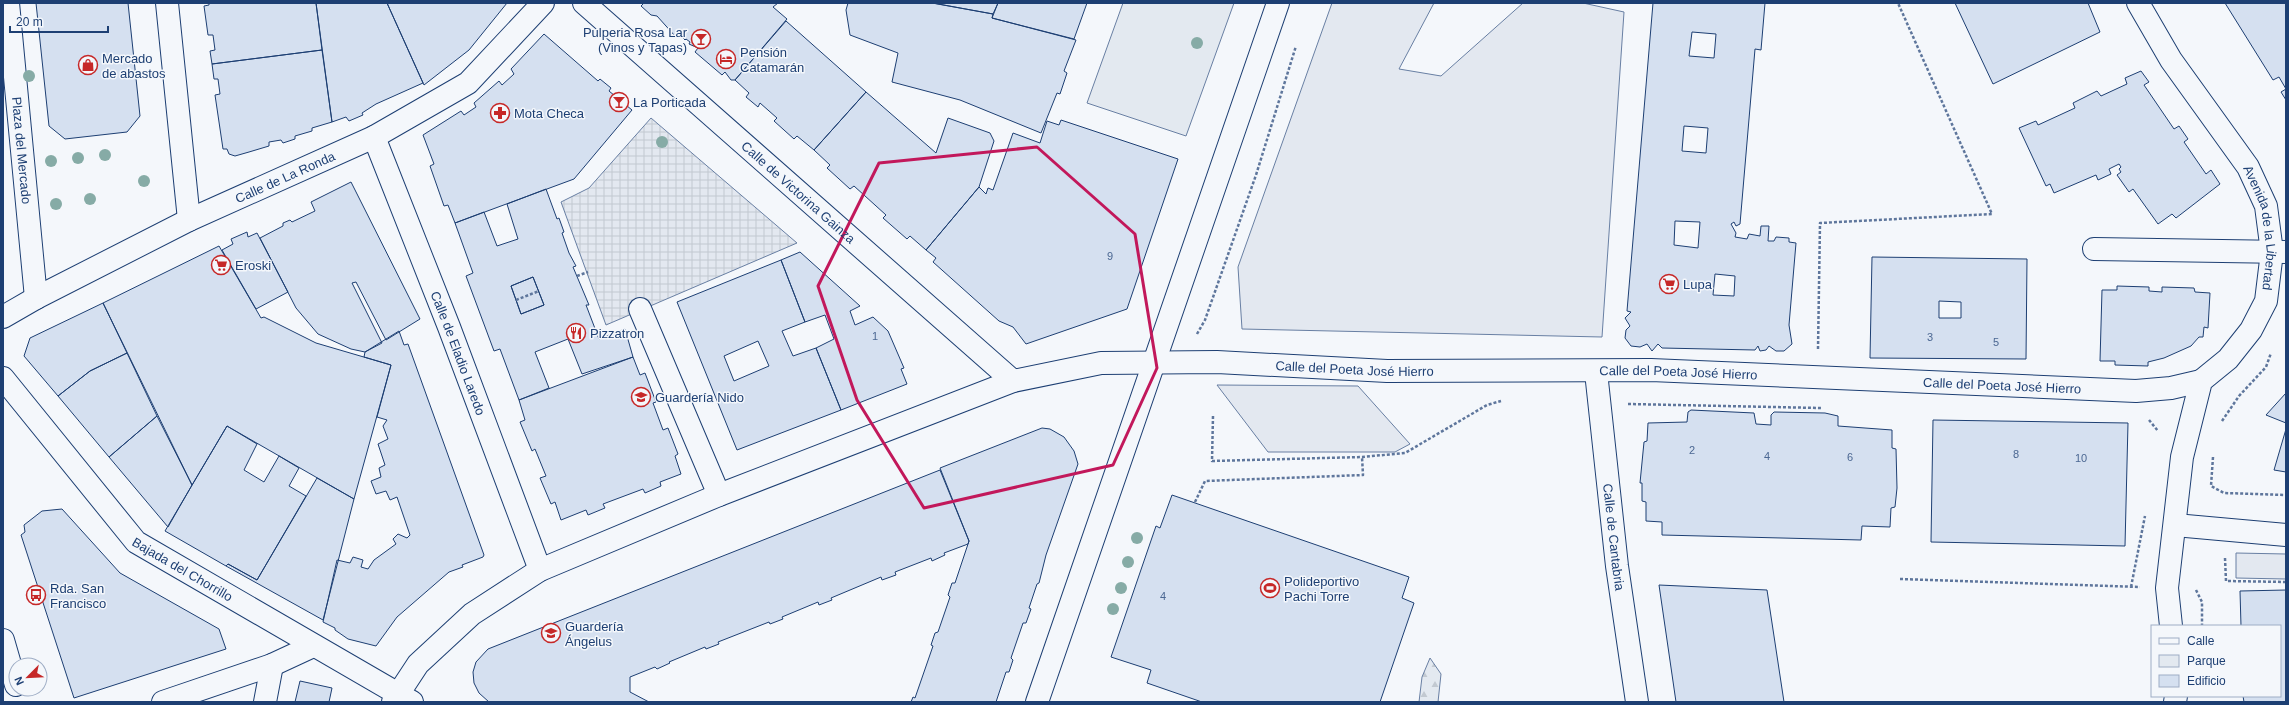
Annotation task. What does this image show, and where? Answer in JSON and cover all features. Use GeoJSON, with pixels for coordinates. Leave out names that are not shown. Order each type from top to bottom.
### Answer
{"type":"FeatureCollection","features":[{"type":"Feature","properties":{"kind":"main road","name":"Plaza del Mercado"},"geometry":{"type":"LineString","coordinates":[[8,3],[36,298]]}},
{"type":"Feature","properties":{"kind":"main road"},"geometry":{"type":"LineString","coordinates":[[167,3],[189,220]]}},
{"type":"Feature","properties":{"kind":"main road","name":"Calle de La Ronda"},"geometry":{"type":"LineString","coordinates":[[3,317],[36,298],[189,220],[374,137],[468,84],[543,3]]}},
{"type":"Feature","properties":{"kind":"main road","name":"Calle de Victorina Gainza"},"geometry":{"type":"LineString","coordinates":[[584,3],[1013,381]]}},
{"type":"Feature","properties":{"kind":"main road"},"geometry":{"type":"LineString","coordinates":[[1037,702],[1278,3]]}},
{"type":"Feature","properties":{"kind":"main road","name":"Avenida de la Libertad"},"geometry":{"type":"LineString","coordinates":[[2138,3],[2171,60],[2248,167],[2266,206],[2279,252],[2266,301],[2251,330],[2228,359],[2201,381]]}},
{"type":"Feature","properties":{"kind":"main road","name":"Calle de Eladio Laredo"},"geometry":{"type":"LineString","coordinates":[[374,137],[449,327],[540,570]]}},
{"type":"Feature","properties":{"kind":"main road"},"geometry":{"type":"LineString","coordinates":[[2094,248],[2279,252]]}},
{"type":"Feature","properties":{"kind":"main road"},"geometry":{"type":"LineString","coordinates":[[640,309],[719,495]]}},
{"type":"Feature","properties":{"kind":"main road","name":"Calle del Poeta José Hierro"},"geometry":{"type":"LineString","coordinates":[[401,700],[418,664],[472,614],[540,570],[719,495],[1013,381],[1101,363],[1217,362],[1387,371],[1596,372],[1651,370],[2136,391],[2170,388],[2201,381]]}},
{"type":"Feature","properties":{"kind":"main road","name":"Calle de Cantabria"},"geometry":{"type":"LineString","coordinates":[[1596,372],[1617,566],[1637,702]]}},
{"type":"Feature","properties":{"kind":"main road","name":"Bajada del Chorrillo"},"geometry":{"type":"LineString","coordinates":[[3,378],[136,542],[313,646],[401,700]]}},
{"type":"Feature","properties":{"kind":"main road"},"geometry":{"type":"LineString","coordinates":[[2171,625],[2167,588],[2182,457],[2201,381]]}},
{"type":"Feature","properties":{"kind":"main road"},"geometry":{"type":"LineString","coordinates":[[2175,525],[2286,535]]}},
{"type":"Feature","properties":{"kind":"main road"},"geometry":{"type":"LineString","coordinates":[[3,640],[8,657]]}},
{"type":"Feature","properties":{"kind":"main road"},"geometry":{"type":"LineString","coordinates":[[163,702],[272,665],[313,646]]}},
{"type":"Feature","properties":{"kind":"main road"},"geometry":{"type":"LineString","coordinates":[[266,702],[272,665]]}},
{"type":"Feature","properties":{"kind":"path"},"geometry":{"type":"LineString","coordinates":[[1818,354],[1820,223],[1992,214],[1898,3]]}},
{"type":"Feature","properties":{"kind":"path"},"geometry":{"type":"LineString","coordinates":[[1205,320],[1256,175],[1297,40]]}},
{"type":"Feature","properties":{"kind":"path"},"geometry":{"type":"LineString","coordinates":[[577,276],[588,272]]}},
{"type":"Feature","properties":{"kind":"path"},"geometry":{"type":"LineString","coordinates":[[516,300],[539,291]]}},
{"type":"Feature","properties":{"kind":"path"},"geometry":{"type":"LineString","coordinates":[[2218,426],[2239,396],[2266,366],[2274,346]]}},
{"type":"Feature","properties":{"kind":"path"},"geometry":{"type":"LineString","coordinates":[[1213,416],[1212,461],[1362,457],[1405,453],[1487,405],[1505,400]]}},
{"type":"Feature","properties":{"kind":"path"},"geometry":{"type":"LineString","coordinates":[[1627,403],[1823,408]]}},
{"type":"Feature","properties":{"kind":"path"},"geometry":{"type":"LineString","coordinates":[[2146,419],[2151,421],[2158,430],[2158,437]]}},
{"type":"Feature","properties":{"kind":"path"},"geometry":{"type":"LineString","coordinates":[[2213,455],[2212,486],[2224,493],[2286,495]]}},
{"type":"Feature","properties":{"kind":"path"},"geometry":{"type":"LineString","coordinates":[[1195,502],[1205,481],[1363,475],[1362,457]]}},
{"type":"Feature","properties":{"kind":"path"},"geometry":{"type":"LineString","coordinates":[[2131,587],[2146,511]]}},
{"type":"Feature","properties":{"kind":"path"},"geometry":{"type":"LineString","coordinates":[[2225,558],[2226,581],[2286,582]]}},
{"type":"Feature","properties":{"kind":"path"},"geometry":{"type":"LineString","coordinates":[[1900,580],[2195,589],[2202,602],[2202,625]]}},
{"type":"Feature","properties":{"kind":"highlighted area"},"geometry":{"type":"Polygon","coordinates":[[[1037,147],[1135,234],[1157,368],[1113,465],[924,508],[857,400],[818,286],[879,163],[1037,147]]]}},
{"type":"Feature","properties":{"kind":"green space"},"geometry":{"type":"Polygon","coordinates":[[[1123,3],[1234,3],[1186,136],[1087,103],[1123,3]]]}},
{"type":"Feature","properties":{"kind":"green space"},"geometry":{"type":"Polygon","coordinates":[[[1430,658],[1441,674],[1438,702],[1419,702],[1422,677],[1430,658]]]}},
{"type":"Feature","properties":{"kind":"shaded area"},"geometry":{"type":"Polygon","coordinates":[[[1332,3],[1434,3],[1399,69],[1441,76],[1523,3],[1583,3],[1624,12],[1602,337],[1242,329],[1238,267],[1332,3]]]}},
{"type":"Feature","properties":{"kind":"shaded area"},"geometry":{"type":"Polygon","coordinates":[[[651,118],[797,243],[606,325],[561,202],[589,188],[651,118]]]}},
{"type":"Feature","properties":{"kind":"shaded area"},"geometry":{"type":"Polygon","coordinates":[[[1217,385],[1358,386],[1410,444],[1395,452],[1268,452],[1217,385]]]}},
{"type":"Feature","properties":{"kind":"shaded area"},"geometry":{"type":"Polygon","coordinates":[[[2236,553],[2286,554],[2286,579],[2236,578],[2236,553]]]}},
{"type":"Feature","properties":{"kind":"building","name":"Mercado de abastos"},"geometry":{"type":"Polygon","coordinates":[[[36,3],[128,3],[140,116],[127,132],[65,139],[49,126],[36,3]]]}},
{"type":"Feature","properties":{"kind":"building"},"geometry":{"type":"Polygon","coordinates":[[[209,3],[316,3],[322,50],[212,64],[210,51],[215,50],[213,35],[208,35],[204,6],[209,5],[209,3]]]}},
{"type":"Feature","properties":{"kind":"building"},"geometry":{"type":"Polygon","coordinates":[[[316,3],[387,3],[423,83],[376,104],[362,113],[363,115],[349,121],[346,117],[332,122],[316,3]]]}},
{"type":"Feature","properties":{"kind":"building"},"geometry":{"type":"Polygon","coordinates":[[[387,3],[507,3],[469,50],[424,85],[387,3]]]}},
{"type":"Feature","properties":{"kind":"building"},"geometry":{"type":"Polygon","coordinates":[[[644,3],[778,3],[773,7],[787,19],[735,80],[731,80],[725,72],[722,75],[695,52],[698,48],[689,44],[690,42],[686,39],[685,40],[681,36],[682,35],[679,33],[675,36],[657,16],[651,15],[641,6],[644,3]]]}},
{"type":"Feature","properties":{"kind":"building"},"geometry":{"type":"Polygon","coordinates":[[[848,3],[932,3],[993,14],[992,18],[1076,40],[1064,71],[1067,73],[1060,94],[1057,93],[1041,133],[960,100],[892,82],[898,53],[850,35],[846,10],[848,3]]]}},
{"type":"Feature","properties":{"kind":"building"},"geometry":{"type":"Polygon","coordinates":[[[933,3],[998,3],[993,14],[933,3]]]}},
{"type":"Feature","properties":{"kind":"building"},"geometry":{"type":"Polygon","coordinates":[[[998,3],[1087,3],[1074,39],[992,18],[998,3]]]}},
{"type":"Feature","properties":{"kind":"building"},"geometry":{"type":"Polygon","coordinates":[[[1653,3],[1765,3],[1761,50],[1755,49],[1740,224],[1736,226],[1734,222],[1731,224],[1736,233],[1735,237],[1747,239],[1749,234],[1760,236],[1761,226],[1769,226],[1768,241],[1774,241],[1776,237],[1789,238],[1789,242],[1796,243],[1789,325],[1792,344],[1784,351],[1776,351],[1769,346],[1766,350],[1760,351],[1758,346],[1755,350],[1662,348],[1658,344],[1652,351],[1647,344],[1640,347],[1631,346],[1625,338],[1626,330],[1630,326],[1625,318],[1631,312],[1627,311],[1653,3]],[[1692,32],[1689,56],[1714,58],[1716,34],[1692,32]],[[1684,126],[1682,151],[1706,153],[1708,128],[1684,126]],[[1675,221],[1674,245],[1698,248],[1700,222],[1675,221]],[[1715,274],[1713,295],[1734,296],[1735,276],[1715,274]]]}},
{"type":"Feature","properties":{"kind":"building"},"geometry":{"type":"Polygon","coordinates":[[[1955,3],[2088,3],[2100,32],[1993,84],[1955,3]]]}},
{"type":"Feature","properties":{"kind":"building"},"geometry":{"type":"Polygon","coordinates":[[[2225,3],[2286,3],[2286,89],[2279,77],[2273,80],[2225,3]]]}},
{"type":"Feature","properties":{"kind":"building"},"geometry":{"type":"Polygon","coordinates":[[[786,21],[866,92],[814,150],[797,136],[794,139],[774,121],[777,118],[760,103],[758,107],[746,97],[749,93],[735,80],[786,21]]]}},
{"type":"Feature","properties":{"kind":"building"},"geometry":{"type":"Polygon","coordinates":[[[544,34],[598,81],[600,79],[611,88],[609,91],[632,110],[574,179],[455,223],[448,205],[444,206],[430,166],[434,164],[423,135],[461,111],[464,115],[476,107],[474,103],[499,81],[502,85],[514,74],[511,69],[544,34]]]}},
{"type":"Feature","properties":{"kind":"building"},"geometry":{"type":"Polygon","coordinates":[[[322,50],[332,122],[312,128],[312,131],[295,136],[295,139],[283,143],[281,140],[269,142],[269,146],[235,156],[229,154],[227,149],[223,149],[215,95],[220,94],[218,79],[214,79],[212,64],[322,50]]]}},
{"type":"Feature","properties":{"kind":"building"},"geometry":{"type":"Polygon","coordinates":[[[2141,71],[2149,82],[2144,85],[2174,129],[2179,126],[2188,139],[2184,142],[2206,174],[2211,170],[2220,184],[2176,218],[2172,214],[2158,224],[2133,189],[2129,192],[2117,175],[2121,172],[2119,169],[2121,167],[2119,164],[2109,169],[2111,174],[2098,180],[2096,175],[2054,193],[2050,184],[2046,186],[2019,128],[2036,121],[2038,125],[2075,108],[2073,103],[2097,91],[2101,96],[2127,84],[2125,78],[2141,71]]]}},
{"type":"Feature","properties":{"kind":"building"},"geometry":{"type":"Polygon","coordinates":[[[2286,89],[2286,100],[2281,92],[2286,89]]]}},
{"type":"Feature","properties":{"kind":"building"},"geometry":{"type":"Polygon","coordinates":[[[866,92],[936,153],[948,118],[990,133],[994,141],[979,187],[926,250],[910,236],[907,239],[883,218],[886,215],[854,186],[850,189],[827,168],[830,165],[814,150],[866,92]]]}},
{"type":"Feature","properties":{"kind":"building"},"geometry":{"type":"Polygon","coordinates":[[[1061,120],[1178,159],[1127,309],[1026,344],[1013,327],[999,321],[933,262],[936,258],[926,250],[979,187],[986,194],[988,188],[993,190],[1013,133],[1040,143],[1047,121],[1059,125],[1061,120]]]}},
{"type":"Feature","properties":{"kind":"building"},"geometry":{"type":"Polygon","coordinates":[[[351,182],[420,319],[386,340],[356,282],[352,283],[382,343],[365,352],[351,349],[318,334],[296,308],[260,238],[283,226],[283,223],[290,220],[292,222],[315,211],[311,202],[351,182]]]}},
{"type":"Feature","properties":{"kind":"building"},"geometry":{"type":"Polygon","coordinates":[[[546,189],[557,219],[559,218],[564,232],[562,233],[569,253],[576,266],[573,267],[589,305],[586,305],[599,339],[625,329],[633,357],[582,374],[568,339],[535,352],[549,388],[519,400],[500,349],[494,351],[466,276],[473,273],[455,223],[484,212],[497,246],[518,239],[507,204],[546,189]],[[533,277],[511,286],[521,314],[544,305],[533,277]]]}},
{"type":"Feature","properties":{"kind":"building"},"geometry":{"type":"Polygon","coordinates":[[[247,232],[248,237],[257,233],[288,292],[256,309],[222,250],[233,244],[231,239],[247,232]]]}},
{"type":"Feature","properties":{"kind":"building"},"geometry":{"type":"Polygon","coordinates":[[[219,246],[261,318],[264,317],[316,343],[391,365],[354,499],[227,426],[192,485],[103,303],[219,246]]]}},
{"type":"Feature","properties":{"kind":"building"},"geometry":{"type":"Polygon","coordinates":[[[800,252],[860,306],[850,311],[855,325],[873,317],[888,331],[904,368],[901,369],[907,384],[841,410],[816,348],[834,339],[825,315],[805,322],[781,260],[800,252]]]}},
{"type":"Feature","properties":{"kind":"building"},"geometry":{"type":"Polygon","coordinates":[[[1872,257],[2027,259],[2026,359],[1870,358],[1872,257]],[[1939,301],[1939,318],[1961,318],[1961,302],[1939,301]]]}},
{"type":"Feature","properties":{"kind":"building"},"geometry":{"type":"Polygon","coordinates":[[[781,260],[805,322],[782,331],[793,356],[816,348],[841,410],[737,450],[677,302],[781,260]],[[758,341],[724,356],[734,381],[769,366],[758,341]]]}},
{"type":"Feature","properties":{"kind":"building"},"geometry":{"type":"Polygon","coordinates":[[[533,277],[544,305],[521,314],[511,286],[533,277]]]}},
{"type":"Feature","properties":{"kind":"building"},"geometry":{"type":"Polygon","coordinates":[[[2117,286],[2149,287],[2149,291],[2162,292],[2162,287],[2194,288],[2195,292],[2210,293],[2208,328],[2204,327],[2203,337],[2199,337],[2191,346],[2164,358],[2148,362],[2148,366],[2115,365],[2115,361],[2100,361],[2102,290],[2117,290],[2117,286]]]}},
{"type":"Feature","properties":{"kind":"building"},"geometry":{"type":"Polygon","coordinates":[[[103,303],[127,353],[90,371],[58,396],[24,356],[30,338],[103,303]]]}},
{"type":"Feature","properties":{"kind":"building"},"geometry":{"type":"Polygon","coordinates":[[[399,331],[404,345],[408,344],[484,555],[483,557],[462,565],[463,567],[449,572],[397,617],[376,646],[348,639],[335,630],[335,628],[323,622],[337,560],[350,563],[353,557],[363,560],[361,567],[368,569],[374,560],[396,544],[393,539],[398,534],[407,538],[410,535],[397,497],[390,500],[386,491],[376,494],[371,481],[381,477],[379,468],[385,465],[378,444],[388,439],[383,426],[387,420],[377,417],[391,365],[364,357],[365,352],[399,331]]]}},
{"type":"Feature","properties":{"kind":"building"},"geometry":{"type":"Polygon","coordinates":[[[127,353],[157,416],[109,457],[58,396],[90,371],[127,353]]]}},
{"type":"Feature","properties":{"kind":"building"},"geometry":{"type":"Polygon","coordinates":[[[633,357],[640,375],[645,373],[656,402],[653,403],[663,430],[668,428],[678,454],[675,456],[681,474],[660,482],[661,486],[645,493],[643,489],[603,504],[605,508],[588,515],[586,510],[561,520],[555,502],[551,504],[540,478],[546,476],[535,449],[532,451],[520,422],[525,420],[519,400],[633,357]]]}},
{"type":"Feature","properties":{"kind":"building"},"geometry":{"type":"Polygon","coordinates":[[[2286,393],[2286,423],[2266,415],[2286,393]]]}},
{"type":"Feature","properties":{"kind":"building"},"geometry":{"type":"Polygon","coordinates":[[[1691,410],[1754,413],[1756,424],[1771,425],[1771,415],[1774,412],[1825,413],[1838,416],[1838,426],[1892,430],[1892,448],[1896,449],[1897,488],[1895,507],[1891,508],[1890,527],[1862,526],[1861,540],[1662,535],[1662,522],[1646,521],[1646,502],[1642,501],[1642,483],[1640,483],[1644,442],[1647,441],[1648,423],[1687,422],[1688,412],[1691,410]]]}},
{"type":"Feature","properties":{"kind":"building"},"geometry":{"type":"Polygon","coordinates":[[[157,416],[192,485],[168,527],[109,457],[157,416]]]}},
{"type":"Feature","properties":{"kind":"building"},"geometry":{"type":"Polygon","coordinates":[[[1933,420],[2128,423],[2125,546],[1931,542],[1933,420]]]}},
{"type":"Feature","properties":{"kind":"building"},"geometry":{"type":"Polygon","coordinates":[[[227,426],[257,444],[244,470],[264,482],[279,456],[299,468],[289,486],[306,496],[257,580],[228,564],[226,566],[165,531],[227,426]]]}},
{"type":"Feature","properties":{"kind":"building"},"geometry":{"type":"Polygon","coordinates":[[[1042,428],[1050,429],[1064,437],[1074,451],[1078,464],[1046,555],[1039,583],[1037,584],[1029,608],[1031,609],[1026,623],[1023,623],[1011,658],[1013,660],[1009,672],[1006,672],[996,702],[911,702],[913,697],[915,698],[933,646],[931,645],[935,633],[938,632],[950,597],[948,595],[952,583],[955,583],[969,541],[940,468],[1042,428]]]}},
{"type":"Feature","properties":{"kind":"building"},"geometry":{"type":"Polygon","coordinates":[[[2286,429],[2286,472],[2274,470],[2286,429]]]}},
{"type":"Feature","properties":{"kind":"building"},"geometry":{"type":"Polygon","coordinates":[[[940,470],[969,541],[968,544],[944,553],[945,555],[932,561],[931,558],[895,572],[896,575],[882,580],[881,577],[831,598],[832,600],[819,605],[818,602],[782,617],[783,619],[770,624],[769,622],[718,642],[719,644],[706,649],[705,647],[669,662],[670,663],[657,669],[655,667],[630,677],[630,692],[649,702],[489,702],[479,693],[474,683],[473,672],[476,662],[488,649],[940,470]]]}},
{"type":"Feature","properties":{"kind":"building"},"geometry":{"type":"Polygon","coordinates":[[[317,478],[354,499],[323,620],[226,566],[228,564],[257,580],[317,478]]]}},
{"type":"Feature","properties":{"kind":"building","name":"Polideportivo Pachi Torre"},"geometry":{"type":"Polygon","coordinates":[[[1172,495],[1409,577],[1402,598],[1414,603],[1380,702],[1202,702],[1147,683],[1151,670],[1111,657],[1156,526],[1160,528],[1172,495]]]}},
{"type":"Feature","properties":{"kind":"building"},"geometry":{"type":"Polygon","coordinates":[[[62,509],[120,573],[219,629],[226,649],[74,698],[21,535],[25,532],[24,525],[42,511],[62,509]]]}},
{"type":"Feature","properties":{"kind":"building"},"geometry":{"type":"Polygon","coordinates":[[[1659,585],[1767,590],[1784,702],[1676,702],[1659,585]]]}},
{"type":"Feature","properties":{"kind":"building"},"geometry":{"type":"Polygon","coordinates":[[[2286,590],[2286,702],[2244,702],[2243,697],[2281,697],[2281,625],[2241,625],[2240,591],[2286,590]]]}},
{"type":"Feature","properties":{"kind":"building"},"geometry":{"type":"Polygon","coordinates":[[[300,681],[332,688],[329,702],[295,702],[300,681]]]}},
{"type":"Feature","properties":{"kind":"place","name":"Pulperia Rosa Lar (Vinos y Tapas)"},"geometry":{"type":"Point","coordinates":[701,39]}},
{"type":"Feature","properties":{"kind":"place","name":"Pensión Catamarán"},"geometry":{"type":"Point","coordinates":[726,59]}},
{"type":"Feature","properties":{"kind":"place","name":"Mercado de abastos"},"geometry":{"type":"Point","coordinates":[88,65]}},
{"type":"Feature","properties":{"kind":"place","name":"La Porticada"},"geometry":{"type":"Point","coordinates":[619,102]}},
{"type":"Feature","properties":{"kind":"place","name":"Mota Checa"},"geometry":{"type":"Point","coordinates":[500,113]}},
{"type":"Feature","properties":{"kind":"place","name":"Eroski"},"geometry":{"type":"Point","coordinates":[221,265]}},
{"type":"Feature","properties":{"kind":"place","name":"Lupa"},"geometry":{"type":"Point","coordinates":[1669,284]}},
{"type":"Feature","properties":{"kind":"place","name":"Pizzatron"},"geometry":{"type":"Point","coordinates":[576,333]}},
{"type":"Feature","properties":{"kind":"place","name":"Guardería Nido"},"geometry":{"type":"Point","coordinates":[641,397]}},
{"type":"Feature","properties":{"kind":"place","name":"Polideportivo Pachi Torre"},"geometry":{"type":"Point","coordinates":[1270,588]}},
{"type":"Feature","properties":{"kind":"place","name":"Rda. San Francisco"},"geometry":{"type":"Point","coordinates":[36,595]}},
{"type":"Feature","properties":{"kind":"place","name":"Guardería Ángelus"},"geometry":{"type":"Point","coordinates":[551,633]}}]}
